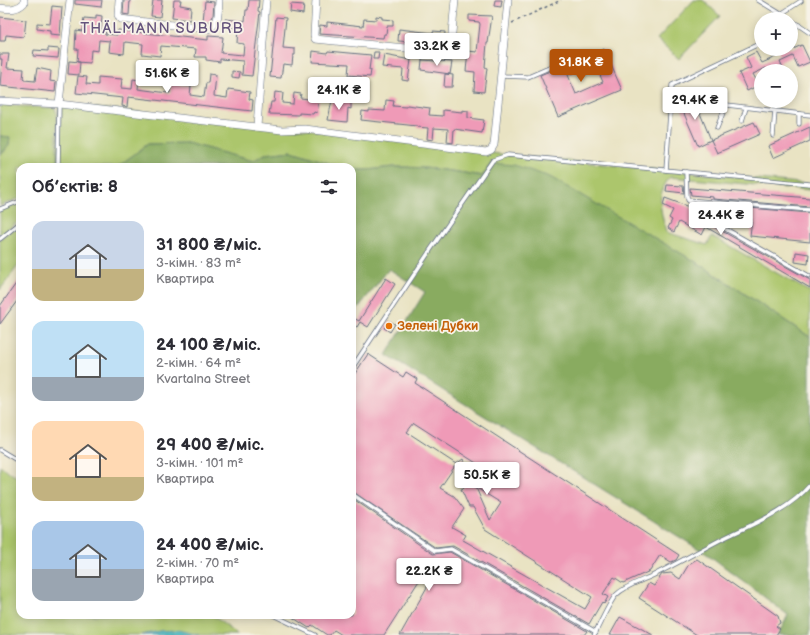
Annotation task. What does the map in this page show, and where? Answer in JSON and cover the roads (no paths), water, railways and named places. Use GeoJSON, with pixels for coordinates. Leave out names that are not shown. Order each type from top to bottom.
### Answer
{"type":"FeatureCollection","features":[{"type":"Feature","properties":{"kind":"street"},"geometry":{"type":"LineString","coordinates":[[0,8],[12,10],[19,8],[24,3],[24,0]]}},
{"type":"Feature","properties":{"kind":"street"},"geometry":{"type":"LineString","coordinates":[[59,104],[70,0]]}},
{"type":"Feature","properties":{"kind":"street"},"geometry":{"type":"LineString","coordinates":[[119,0],[118,15],[120,19],[126,21],[208,29],[213,27],[217,22],[219,0]]}},
{"type":"Feature","properties":{"kind":"street"},"geometry":{"type":"LineString","coordinates":[[257,127],[266,0]]}},
{"type":"Feature","properties":{"kind":"street"},"geometry":{"type":"LineString","coordinates":[[316,0],[315,39],[445,52],[449,49],[451,44],[455,0]]}},
{"type":"Feature","properties":{"kind":"street"},"geometry":{"type":"LineString","coordinates":[[0,101],[59,104],[282,130],[305,129],[486,152],[491,150],[494,145],[508,0]]}},
{"type":"Feature","properties":{"kind":"lane"},"geometry":{"type":"LineString","coordinates":[[758,0],[778,12]]}},
{"type":"Feature","properties":{"kind":"lane"},"geometry":{"type":"LineString","coordinates":[[784,12],[801,2]]}},
{"type":"Feature","properties":{"kind":"lane"},"geometry":{"type":"LineString","coordinates":[[799,25],[810,33]]}},
{"type":"Feature","properties":{"kind":"lane"},"geometry":{"type":"LineString","coordinates":[[806,30],[810,26]]}},
{"type":"Feature","properties":{"kind":"lane"},"geometry":{"type":"LineString","coordinates":[[666,170],[672,85],[754,46]]}},
{"type":"Feature","properties":{"kind":"lane"},"geometry":{"type":"LineString","coordinates":[[500,76],[528,77],[577,56]]}},
{"type":"Feature","properties":{"kind":"lane"},"geometry":{"type":"LineString","coordinates":[[710,103],[810,115]]}},
{"type":"Feature","properties":{"kind":"lane"},"geometry":{"type":"LineString","coordinates":[[58,163],[59,104]]}},
{"type":"Feature","properties":{"kind":"lane"},"geometry":{"type":"LineString","coordinates":[[717,128],[726,105]]}},
{"type":"Feature","properties":{"kind":"lane"},"geometry":{"type":"LineString","coordinates":[[742,121],[746,108]]}},
{"type":"Feature","properties":{"kind":"lane"},"geometry":{"type":"LineString","coordinates":[[773,136],[775,111]]}},
{"type":"Feature","properties":{"kind":"lane"},"geometry":{"type":"LineString","coordinates":[[799,114],[799,124]]}},
{"type":"Feature","properties":{"kind":"lane"},"geometry":{"type":"LineString","coordinates":[[356,362],[493,160],[508,155],[810,184]]}},
{"type":"Feature","properties":{"kind":"lane"},"geometry":{"type":"LineString","coordinates":[[686,172],[685,178],[688,200],[706,218],[809,276]]}},
{"type":"Feature","properties":{"kind":"lane"},"geometry":{"type":"LineString","coordinates":[[688,200],[810,210]]}},
{"type":"Feature","properties":{"kind":"lane"},"geometry":{"type":"LineString","coordinates":[[0,209],[16,203]]}},
{"type":"Feature","properties":{"kind":"lane"},"geometry":{"type":"LineString","coordinates":[[0,239],[16,227]]}},
{"type":"Feature","properties":{"kind":"lane"},"geometry":{"type":"LineString","coordinates":[[0,450],[16,460]]}},
{"type":"Feature","properties":{"kind":"lane"},"geometry":{"type":"LineString","coordinates":[[356,497],[435,551],[452,550],[595,633],[615,595],[626,588],[663,571],[719,540],[784,508],[801,495],[810,485]]}},
{"type":"Feature","properties":{"kind":"lane"},"geometry":{"type":"LineString","coordinates":[[281,619],[315,635]]}},
{"type":"Feature","properties":{"kind":"water"},"geometry":{"type":"Polygon","coordinates":[[[177,630],[199,635],[142,635],[160,631],[177,630]]]}},
{"type":"Feature","properties":{"kind":"place","name":"Зелені Дубки"},"geometry":{"type":"Point","coordinates":[389,326]}},
{"type":"Feature","properties":{"kind":"district","name":"THÄLMANN SUBURB"},"geometry":{"type":"Point","coordinates":[162,28]}}]}
